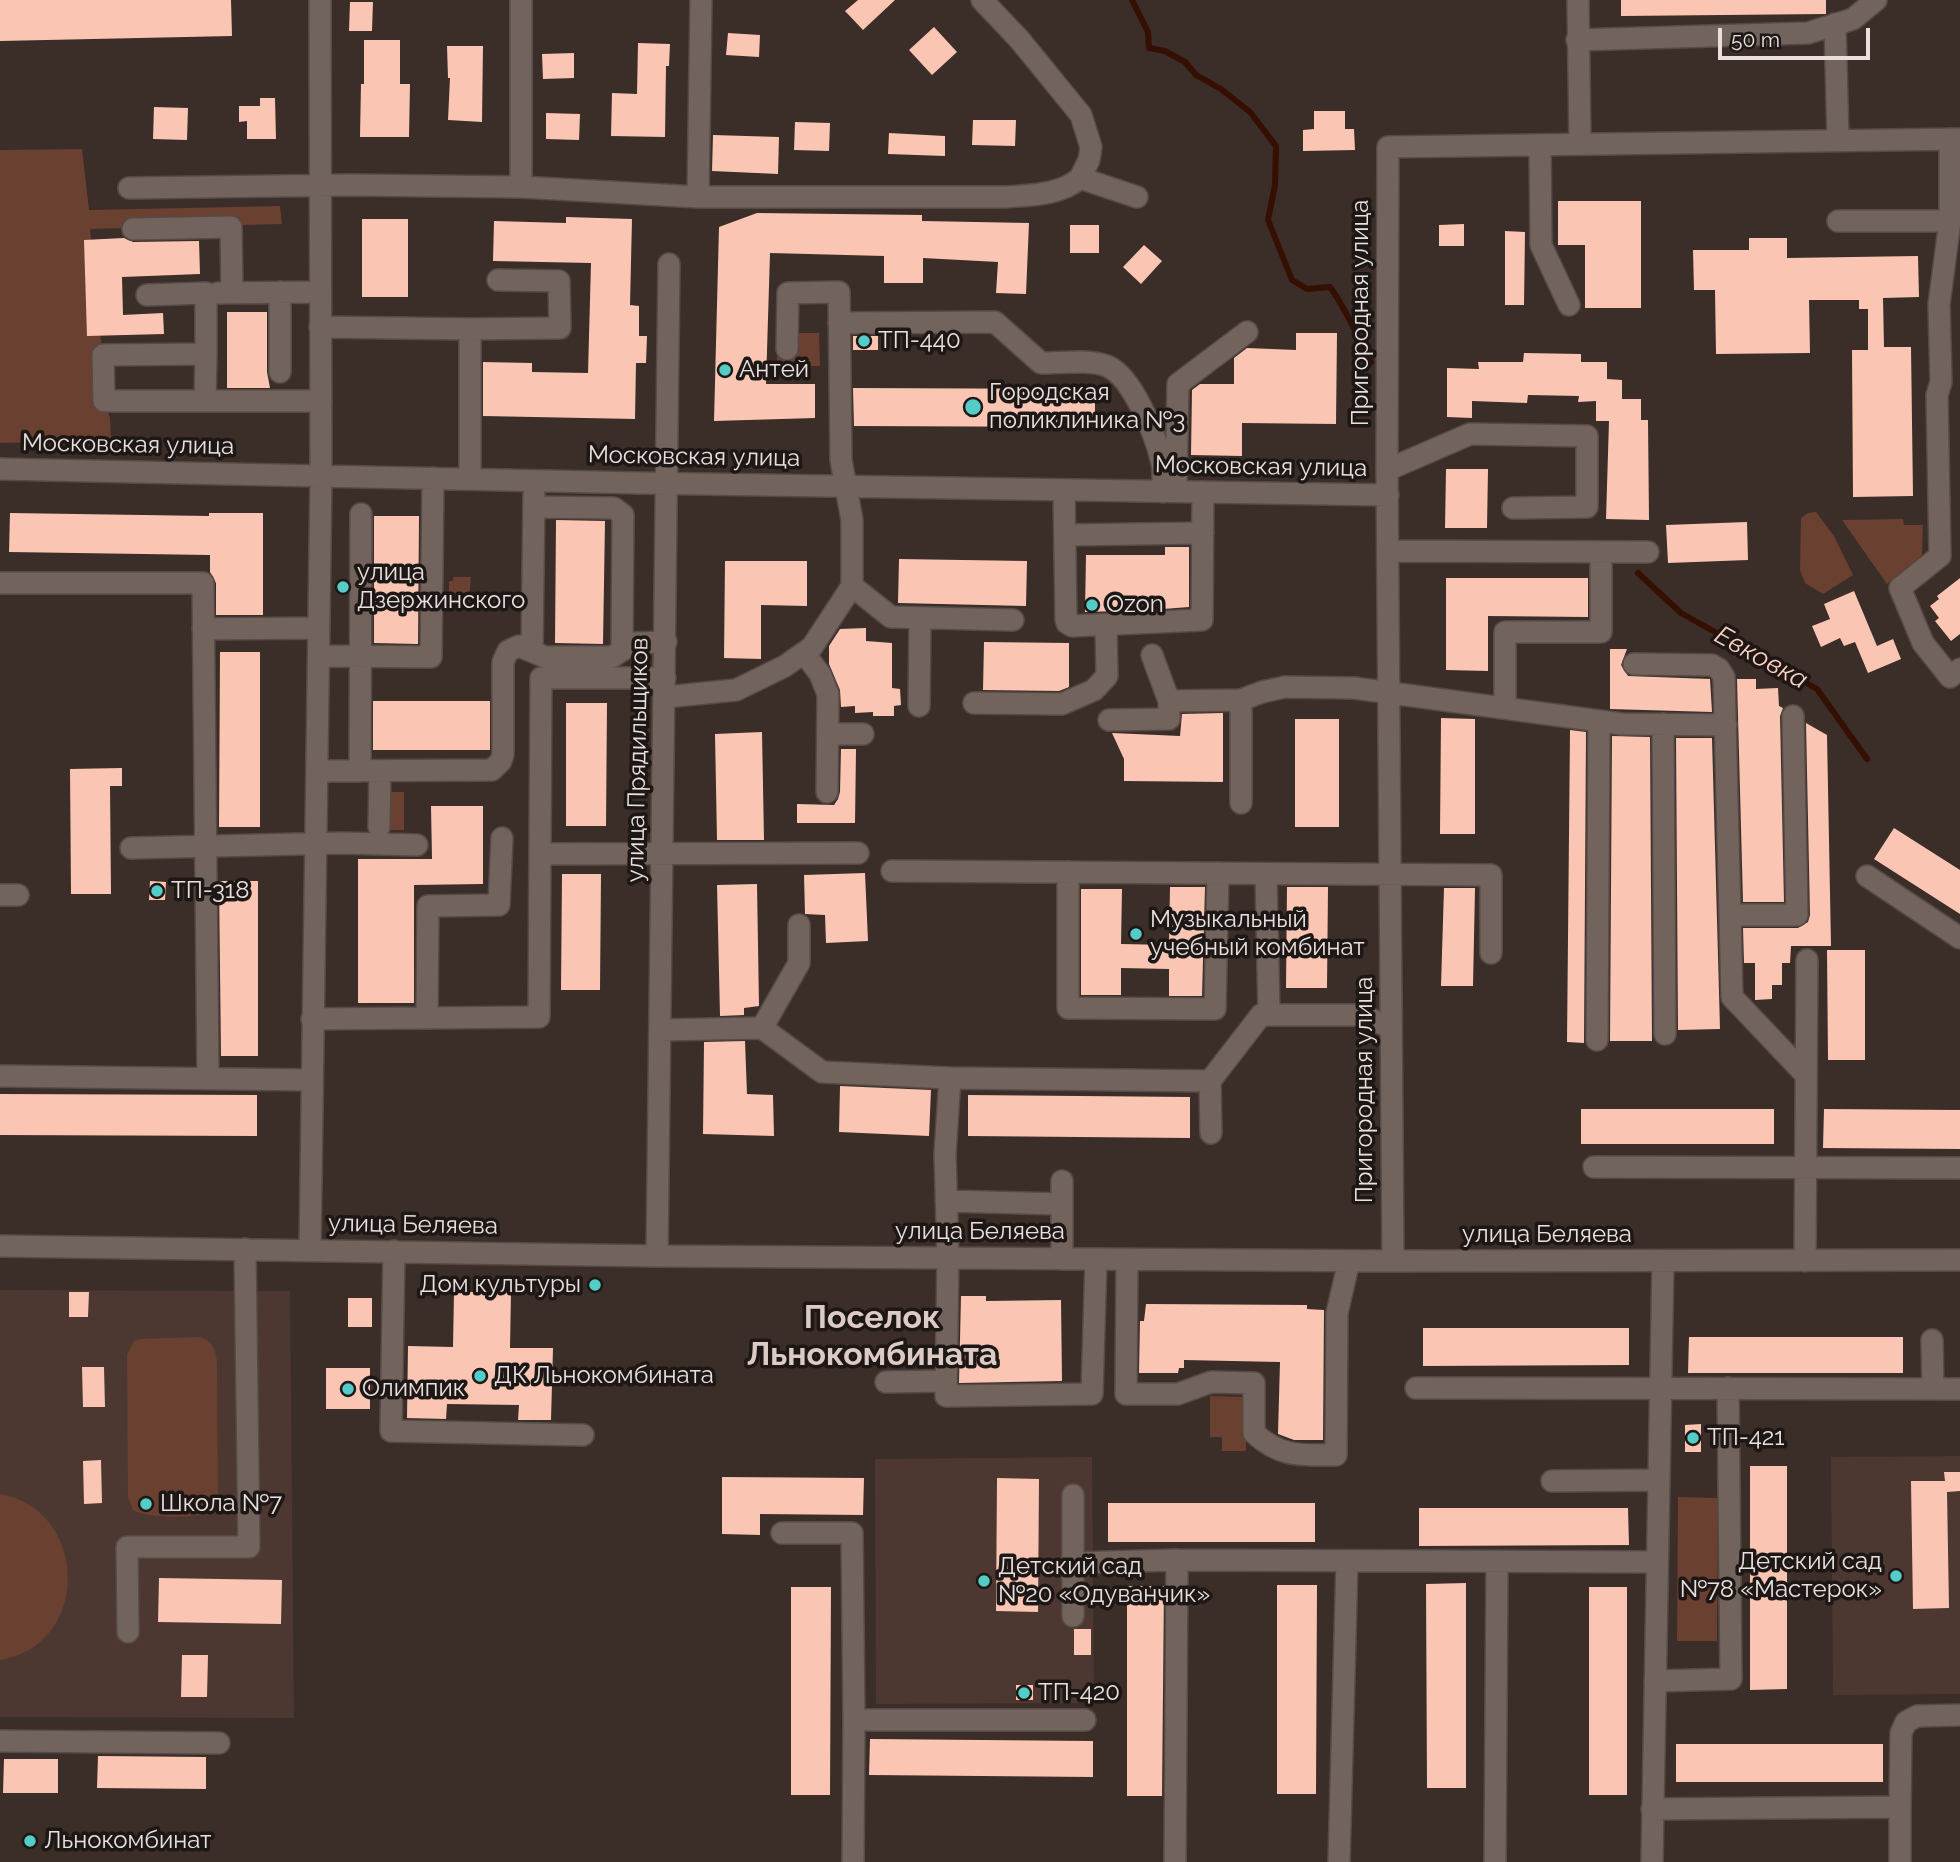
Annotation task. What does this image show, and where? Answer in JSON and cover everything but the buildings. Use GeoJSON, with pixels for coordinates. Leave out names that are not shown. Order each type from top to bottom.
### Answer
{"type":"FeatureCollection","features":[{"type":"Feature","properties":{"kind":"street"},"geometry":{"type":"LineString","coordinates":[[310,1250],[321,476],[320,0]]}},
{"type":"Feature","properties":{"kind":"street"},"geometry":{"type":"LineString","coordinates":[[521,0],[521,187]]}},
{"type":"Feature","properties":{"kind":"street"},"geometry":{"type":"LineString","coordinates":[[698,197],[701,0]]}},
{"type":"Feature","properties":{"kind":"street"},"geometry":{"type":"LineString","coordinates":[[130,188],[319,184],[521,187],[698,197],[1006,197],[1046,193],[1073,184],[1080,178],[1089,160],[1091,147],[1081,115],[982,0]]}},
{"type":"Feature","properties":{"kind":"street"},"geometry":{"type":"LineString","coordinates":[[1578,0],[1580,143]]}},
{"type":"Feature","properties":{"kind":"street"},"geometry":{"type":"LineString","coordinates":[[1577,40],[1808,33],[1853,19],[1876,0]]}},
{"type":"Feature","properties":{"kind":"street"},"geometry":{"type":"LineString","coordinates":[[1835,24],[1838,140]]}},
{"type":"Feature","properties":{"kind":"street"},"geometry":{"type":"LineString","coordinates":[[1955,139],[1950,221],[1939,304],[1950,382],[1937,395],[1940,556],[1900,587],[1923,643],[1950,677],[1960,669]]}},
{"type":"Feature","properties":{"kind":"street","name":"Пригородная улица"},"geometry":{"type":"LineString","coordinates":[[1393,1261],[1387,470],[1388,147],[1955,139]]}},
{"type":"Feature","properties":{"kind":"street"},"geometry":{"type":"LineString","coordinates":[[1540,145],[1541,245],[1569,305]]}},
{"type":"Feature","properties":{"kind":"street"},"geometry":{"type":"LineString","coordinates":[[1080,178],[1137,197]]}},
{"type":"Feature","properties":{"kind":"street"},"geometry":{"type":"LineString","coordinates":[[1838,221],[1950,221]]}},
{"type":"Feature","properties":{"kind":"street"},"geometry":{"type":"LineString","coordinates":[[133,229],[231,227],[232,293]]}},
{"type":"Feature","properties":{"kind":"street","name":"улица Прядильщиков"},"geometry":{"type":"LineString","coordinates":[[657,1256],[669,264]]}},
{"type":"Feature","properties":{"kind":"street"},"geometry":{"type":"LineString","coordinates":[[320,327],[559,328],[559,281],[498,280]]}},
{"type":"Feature","properties":{"kind":"street"},"geometry":{"type":"LineString","coordinates":[[280,292],[280,372]]}},
{"type":"Feature","properties":{"kind":"street"},"geometry":{"type":"LineString","coordinates":[[147,295],[320,292]]}},
{"type":"Feature","properties":{"kind":"street"},"geometry":{"type":"LineString","coordinates":[[312,1019],[539,1017],[541,678],[665,688],[736,690],[785,667],[812,647],[852,586],[852,520],[841,460],[839,292],[788,293],[787,349]]}},
{"type":"Feature","properties":{"kind":"street"},"geometry":{"type":"LineString","coordinates":[[205,401],[206,293]]}},
{"type":"Feature","properties":{"kind":"street"},"geometry":{"type":"LineString","coordinates":[[839,323],[995,322],[1041,363],[1096,364],[1109,367],[1128,382],[1153,435],[1169,492]]}},
{"type":"Feature","properties":{"kind":"street"},"geometry":{"type":"LineString","coordinates":[[470,329],[470,479]]}},
{"type":"Feature","properties":{"kind":"street"},"geometry":{"type":"LineString","coordinates":[[1169,492],[1178,384],[1247,332]]}},
{"type":"Feature","properties":{"kind":"street"},"geometry":{"type":"LineString","coordinates":[[206,354],[103,355],[104,401],[321,401]]}},
{"type":"Feature","properties":{"kind":"street"},"geometry":{"type":"LineString","coordinates":[[1387,470],[1470,434],[1587,436],[1587,507],[1513,508]]}},
{"type":"Feature","properties":{"kind":"street","name":"Московская улица"},"geometry":{"type":"LineString","coordinates":[[0,469],[668,484],[1388,495]]}},
{"type":"Feature","properties":{"kind":"street"},"geometry":{"type":"LineString","coordinates":[[319,656],[431,657],[433,478]]}},
{"type":"Feature","properties":{"kind":"street"},"geometry":{"type":"LineString","coordinates":[[532,651],[534,481]]}},
{"type":"Feature","properties":{"kind":"street"},"geometry":{"type":"LineString","coordinates":[[1064,490],[1066,621],[1072,626],[1202,620],[1203,492]]}},
{"type":"Feature","properties":{"kind":"street"},"geometry":{"type":"LineString","coordinates":[[534,507],[614,508],[623,515],[622,650]]}},
{"type":"Feature","properties":{"kind":"street"},"geometry":{"type":"LineString","coordinates":[[361,514],[360,656],[370,771],[379,827]]}},
{"type":"Feature","properties":{"kind":"street"},"geometry":{"type":"LineString","coordinates":[[1065,535],[1202,533]]}},
{"type":"Feature","properties":{"kind":"street"},"geometry":{"type":"LineString","coordinates":[[1388,551],[1648,552]]}},
{"type":"Feature","properties":{"kind":"street"},"geometry":{"type":"LineString","coordinates":[[1505,707],[1506,632],[1601,632],[1601,552]]}},
{"type":"Feature","properties":{"kind":"street"},"geometry":{"type":"LineString","coordinates":[[0,583],[203,583],[208,1078]]}},
{"type":"Feature","properties":{"kind":"street"},"geometry":{"type":"LineString","coordinates":[[852,586],[891,617],[1013,620]]}},
{"type":"Feature","properties":{"kind":"street"},"geometry":{"type":"LineString","coordinates":[[919,706],[920,618]]}},
{"type":"Feature","properties":{"kind":"street"},"geometry":{"type":"LineString","coordinates":[[974,703],[1062,704],[1094,690],[1107,676],[1106,625]]}},
{"type":"Feature","properties":{"kind":"street"},"geometry":{"type":"LineString","coordinates":[[203,629],[319,628]]}},
{"type":"Feature","properties":{"kind":"street"},"geometry":{"type":"LineString","coordinates":[[317,771],[488,771],[496,766],[503,754],[504,656],[513,648],[519,646],[545,657],[612,657],[633,643],[666,642]]}},
{"type":"Feature","properties":{"kind":"street"},"geometry":{"type":"LineString","coordinates":[[804,653],[820,674],[828,694],[827,792]]}},
{"type":"Feature","properties":{"kind":"street"},"geometry":{"type":"LineString","coordinates":[[1109,720],[1169,719],[1169,701],[1152,655]]}},
{"type":"Feature","properties":{"kind":"street"},"geometry":{"type":"LineString","coordinates":[[1634,664],[1712,665],[1719,668],[1726,682],[1732,997],[1806,1075]]}},
{"type":"Feature","properties":{"kind":"street"},"geometry":{"type":"LineString","coordinates":[[1169,701],[1241,700],[1286,687],[1354,688],[1622,724],[1726,725]]}},
{"type":"Feature","properties":{"kind":"street"},"geometry":{"type":"LineString","coordinates":[[1241,700],[1241,803]]}},
{"type":"Feature","properties":{"kind":"street"},"geometry":{"type":"LineString","coordinates":[[1730,915],[1797,915],[1793,716]]}},
{"type":"Feature","properties":{"kind":"street"},"geometry":{"type":"LineString","coordinates":[[1597,1040],[1599,721]]}},
{"type":"Feature","properties":{"kind":"street"},"geometry":{"type":"LineString","coordinates":[[1663,724],[1665,1034]]}},
{"type":"Feature","properties":{"kind":"street"},"geometry":{"type":"LineString","coordinates":[[828,734],[863,734]]}},
{"type":"Feature","properties":{"kind":"street"},"geometry":{"type":"LineString","coordinates":[[428,1018],[428,906],[499,905],[502,838]]}},
{"type":"Feature","properties":{"kind":"street"},"geometry":{"type":"LineString","coordinates":[[131,848],[417,845]]}},
{"type":"Feature","properties":{"kind":"street"},"geometry":{"type":"LineString","coordinates":[[541,853],[858,853]]}},
{"type":"Feature","properties":{"kind":"street"},"geometry":{"type":"LineString","coordinates":[[892,871],[1491,875],[1491,953]]}},
{"type":"Feature","properties":{"kind":"street"},"geometry":{"type":"LineString","coordinates":[[1069,872],[1068,1008],[1215,1009],[1218,873]]}},
{"type":"Feature","properties":{"kind":"street"},"geometry":{"type":"LineString","coordinates":[[1266,874],[1269,1015]]}},
{"type":"Feature","properties":{"kind":"street"},"geometry":{"type":"LineString","coordinates":[[1867,876],[1960,938]]}},
{"type":"Feature","properties":{"kind":"street"},"geometry":{"type":"LineString","coordinates":[[762,1028],[799,963],[799,925]]}},
{"type":"Feature","properties":{"kind":"street"},"geometry":{"type":"LineString","coordinates":[[1805,1261],[1807,960]]}},
{"type":"Feature","properties":{"kind":"street"},"geometry":{"type":"LineString","coordinates":[[1211,1133],[1210,1081],[1261,1015],[1360,1014],[1390,1027]]}},
{"type":"Feature","properties":{"kind":"street"},"geometry":{"type":"LineString","coordinates":[[660,1030],[762,1028],[822,1072],[950,1078],[1210,1081]]}},
{"type":"Feature","properties":{"kind":"street"},"geometry":{"type":"LineString","coordinates":[[0,1076],[311,1080]]}},
{"type":"Feature","properties":{"kind":"street"},"geometry":{"type":"LineString","coordinates":[[950,1078],[945,1154],[948,1257],[946,1396],[1092,1394],[1096,1259]]}},
{"type":"Feature","properties":{"kind":"street"},"geometry":{"type":"LineString","coordinates":[[1594,1167],[1960,1168]]}},
{"type":"Feature","properties":{"kind":"street"},"geometry":{"type":"LineString","coordinates":[[1062,1181],[1062,1259]]}},
{"type":"Feature","properties":{"kind":"street"},"geometry":{"type":"LineString","coordinates":[[946,1201],[1062,1204]]}},
{"type":"Feature","properties":{"kind":"street","name":"улица Беляева"},"geometry":{"type":"LineString","coordinates":[[0,1246],[1062,1259],[1960,1260]]}},
{"type":"Feature","properties":{"kind":"street"},"geometry":{"type":"LineString","coordinates":[[128,1632],[127,1547],[249,1547],[246,1249]]}},
{"type":"Feature","properties":{"kind":"street"},"geometry":{"type":"LineString","coordinates":[[394,1251],[391,1431],[583,1434]]}},
{"type":"Feature","properties":{"kind":"street"},"geometry":{"type":"LineString","coordinates":[[1128,1259],[1126,1394],[1178,1394],[1211,1382],[1254,1382],[1254,1433],[1278,1451],[1292,1455],[1336,1455],[1337,1313],[1349,1261]]}},
{"type":"Feature","properties":{"kind":"street"},"geometry":{"type":"LineString","coordinates":[[1652,1862],[1663,1261]]}},
{"type":"Feature","properties":{"kind":"street"},"geometry":{"type":"LineString","coordinates":[[1932,1340],[1933,1389]]}},
{"type":"Feature","properties":{"kind":"street"},"geometry":{"type":"LineString","coordinates":[[886,1382],[946,1381]]}},
{"type":"Feature","properties":{"kind":"street"},"geometry":{"type":"LineString","coordinates":[[1416,1388],[1960,1389]]}},
{"type":"Feature","properties":{"kind":"street"},"geometry":{"type":"LineString","coordinates":[[1655,1681],[1731,1679],[1728,1388]]}},
{"type":"Feature","properties":{"kind":"street"},"geometry":{"type":"LineString","coordinates":[[1552,1481],[1659,1480]]}},
{"type":"Feature","properties":{"kind":"street"},"geometry":{"type":"LineString","coordinates":[[1073,1495],[1073,1616]]}},
{"type":"Feature","properties":{"kind":"street"},"geometry":{"type":"LineString","coordinates":[[782,1533],[852,1533],[853,1862]]}},
{"type":"Feature","properties":{"kind":"street"},"geometry":{"type":"LineString","coordinates":[[1073,1563],[1177,1560],[1657,1562]]}},
{"type":"Feature","properties":{"kind":"street"},"geometry":{"type":"LineString","coordinates":[[1175,1862],[1177,1560]]}},
{"type":"Feature","properties":{"kind":"street"},"geometry":{"type":"LineString","coordinates":[[1339,1862],[1347,1561]]}},
{"type":"Feature","properties":{"kind":"street"},"geometry":{"type":"LineString","coordinates":[[1495,1862],[1497,1562]]}},
{"type":"Feature","properties":{"kind":"street"},"geometry":{"type":"LineString","coordinates":[[1900,1862],[1901,1733],[1906,1722],[1917,1716],[1960,1715]]}},
{"type":"Feature","properties":{"kind":"street"},"geometry":{"type":"LineString","coordinates":[[854,1720],[1085,1720]]}},
{"type":"Feature","properties":{"kind":"street"},"geometry":{"type":"LineString","coordinates":[[0,1741],[219,1743]]}},
{"type":"Feature","properties":{"kind":"street"},"geometry":{"type":"LineString","coordinates":[[1653,1809],[1900,1807]]}},
{"type":"Feature","properties":{"kind":"shaded area"},"geometry":{"type":"Polygon","coordinates":[[[82,149],[89,210],[280,206],[282,224],[90,229],[111,441],[0,443],[0,150],[82,149]]]}},
{"type":"Feature","properties":{"kind":"shaded area"},"geometry":{"type":"Polygon","coordinates":[[[777,333],[819,333],[820,366],[777,366],[777,333]]]}},
{"type":"Feature","properties":{"kind":"shaded area"},"geometry":{"type":"Polygon","coordinates":[[[1816,512],[1834,536],[1853,575],[1823,594],[1805,583],[1800,570],[1801,518],[1816,512]]]}},
{"type":"Feature","properties":{"kind":"shaded area"},"geometry":{"type":"Polygon","coordinates":[[[1903,519],[1904,525],[1923,525],[1922,555],[1887,584],[1842,520],[1903,519]]]}},
{"type":"Feature","properties":{"kind":"shaded area"},"geometry":{"type":"Polygon","coordinates":[[[453,577],[471,577],[469,601],[465,601],[465,605],[449,605],[449,581],[453,581],[453,577]]]}},
{"type":"Feature","properties":{"kind":"shaded area"},"geometry":{"type":"Polygon","coordinates":[[[388,792],[404,792],[404,830],[388,830],[388,792]]]}},
{"type":"Feature","properties":{"kind":"shaded area","name":"Школа №7"},"geometry":{"type":"Polygon","coordinates":[[[0,1290],[290,1291],[294,1718],[0,1717],[0,1290]]]}},
{"type":"Feature","properties":{"kind":"shaded area"},"geometry":{"type":"Polygon","coordinates":[[[200,1337],[212,1346],[217,1361],[218,1504],[209,1513],[198,1515],[168,1517],[139,1513],[133,1510],[128,1498],[127,1354],[134,1341],[140,1339],[200,1337]]]}},
{"type":"Feature","properties":{"kind":"shaded area"},"geometry":{"type":"Polygon","coordinates":[[[1210,1396],[1246,1397],[1246,1451],[1222,1451],[1222,1437],[1210,1437],[1210,1396]]]}},
{"type":"Feature","properties":{"kind":"shaded area","name":"Детский сад №78 «Мастерок»"},"geometry":{"type":"Polygon","coordinates":[[[1960,1456],[1960,1694],[1833,1695],[1831,1457],[1960,1456]]]}},
{"type":"Feature","properties":{"kind":"shaded area","name":"Детский сад №20 «Одуванчик»"},"geometry":{"type":"Polygon","coordinates":[[[1092,1457],[1094,1703],[876,1704],[875,1459],[1092,1457]]]}},
{"type":"Feature","properties":{"kind":"shaded area"},"geometry":{"type":"Polygon","coordinates":[[[0,1494],[30,1505],[51,1525],[64,1550],[68,1578],[64,1606],[51,1630],[30,1650],[0,1660],[0,1494]]]}},
{"type":"Feature","properties":{"kind":"shaded area"},"geometry":{"type":"Polygon","coordinates":[[[1678,1497],[1718,1498],[1717,1641],[1677,1641],[1678,1497]]]}},
{"type":"Feature","properties":{"kind":"waterway","name":"Евковка"},"geometry":{"type":"LineString","coordinates":[[1132,0],[1148,32],[1149,48],[1165,51],[1185,62],[1196,75],[1221,89],[1250,112],[1276,146],[1275,185],[1268,220],[1292,280],[1307,289],[1330,287],[1371,362]]}},
{"type":"Feature","properties":{"kind":"waterway","name":"Евковка"},"geometry":{"type":"LineString","coordinates":[[1638,573],[1681,613],[1817,689],[1867,759]]}},
{"type":"Feature","properties":{"kind":"place","name":"ТП-440"},"geometry":{"type":"Point","coordinates":[864,341]}},
{"type":"Feature","properties":{"kind":"place","name":"Антей"},"geometry":{"type":"Point","coordinates":[725,370]}},
{"type":"Feature","properties":{"kind":"place","name":"Городская поликлиника №3"},"geometry":{"type":"Point","coordinates":[973,407]}},
{"type":"Feature","properties":{"kind":"place","name":"улица Дзержинского"},"geometry":{"type":"Point","coordinates":[343,587]}},
{"type":"Feature","properties":{"kind":"place","name":"Ozon"},"geometry":{"type":"Point","coordinates":[1092,605]}},
{"type":"Feature","properties":{"kind":"place","name":"ТП-318"},"geometry":{"type":"Point","coordinates":[157,891]}},
{"type":"Feature","properties":{"kind":"place","name":"Музыкальный учебный комбинат"},"geometry":{"type":"Point","coordinates":[1136,934]}},
{"type":"Feature","properties":{"kind":"place","name":"Дом культуры"},"geometry":{"type":"Point","coordinates":[595,1285]}},
{"type":"Feature","properties":{"kind":"place","name":"ДК Льнокомбината"},"geometry":{"type":"Point","coordinates":[480,1376]}},
{"type":"Feature","properties":{"kind":"place","name":"Олимпик"},"geometry":{"type":"Point","coordinates":[348,1389]}},
{"type":"Feature","properties":{"kind":"place","name":"ТП-421"},"geometry":{"type":"Point","coordinates":[1693,1438]}},
{"type":"Feature","properties":{"kind":"place","name":"Школа №7"},"geometry":{"type":"Point","coordinates":[146,1504]}},
{"type":"Feature","properties":{"kind":"place","name":"Детский сад №78 «Мастерок»"},"geometry":{"type":"Point","coordinates":[1896,1576]}},
{"type":"Feature","properties":{"kind":"place","name":"Детский сад №20 «Одуванчик»"},"geometry":{"type":"Point","coordinates":[984,1581]}},
{"type":"Feature","properties":{"kind":"place","name":"ТП-420"},"geometry":{"type":"Point","coordinates":[1024,1693]}},
{"type":"Feature","properties":{"kind":"place","name":"Льнокомбинат"},"geometry":{"type":"Point","coordinates":[30,1841]}},
{"type":"Feature","properties":{"kind":"district","name":"Поселок Льнокомбината"},"geometry":{"type":"Point","coordinates":[872,1336]}}]}
